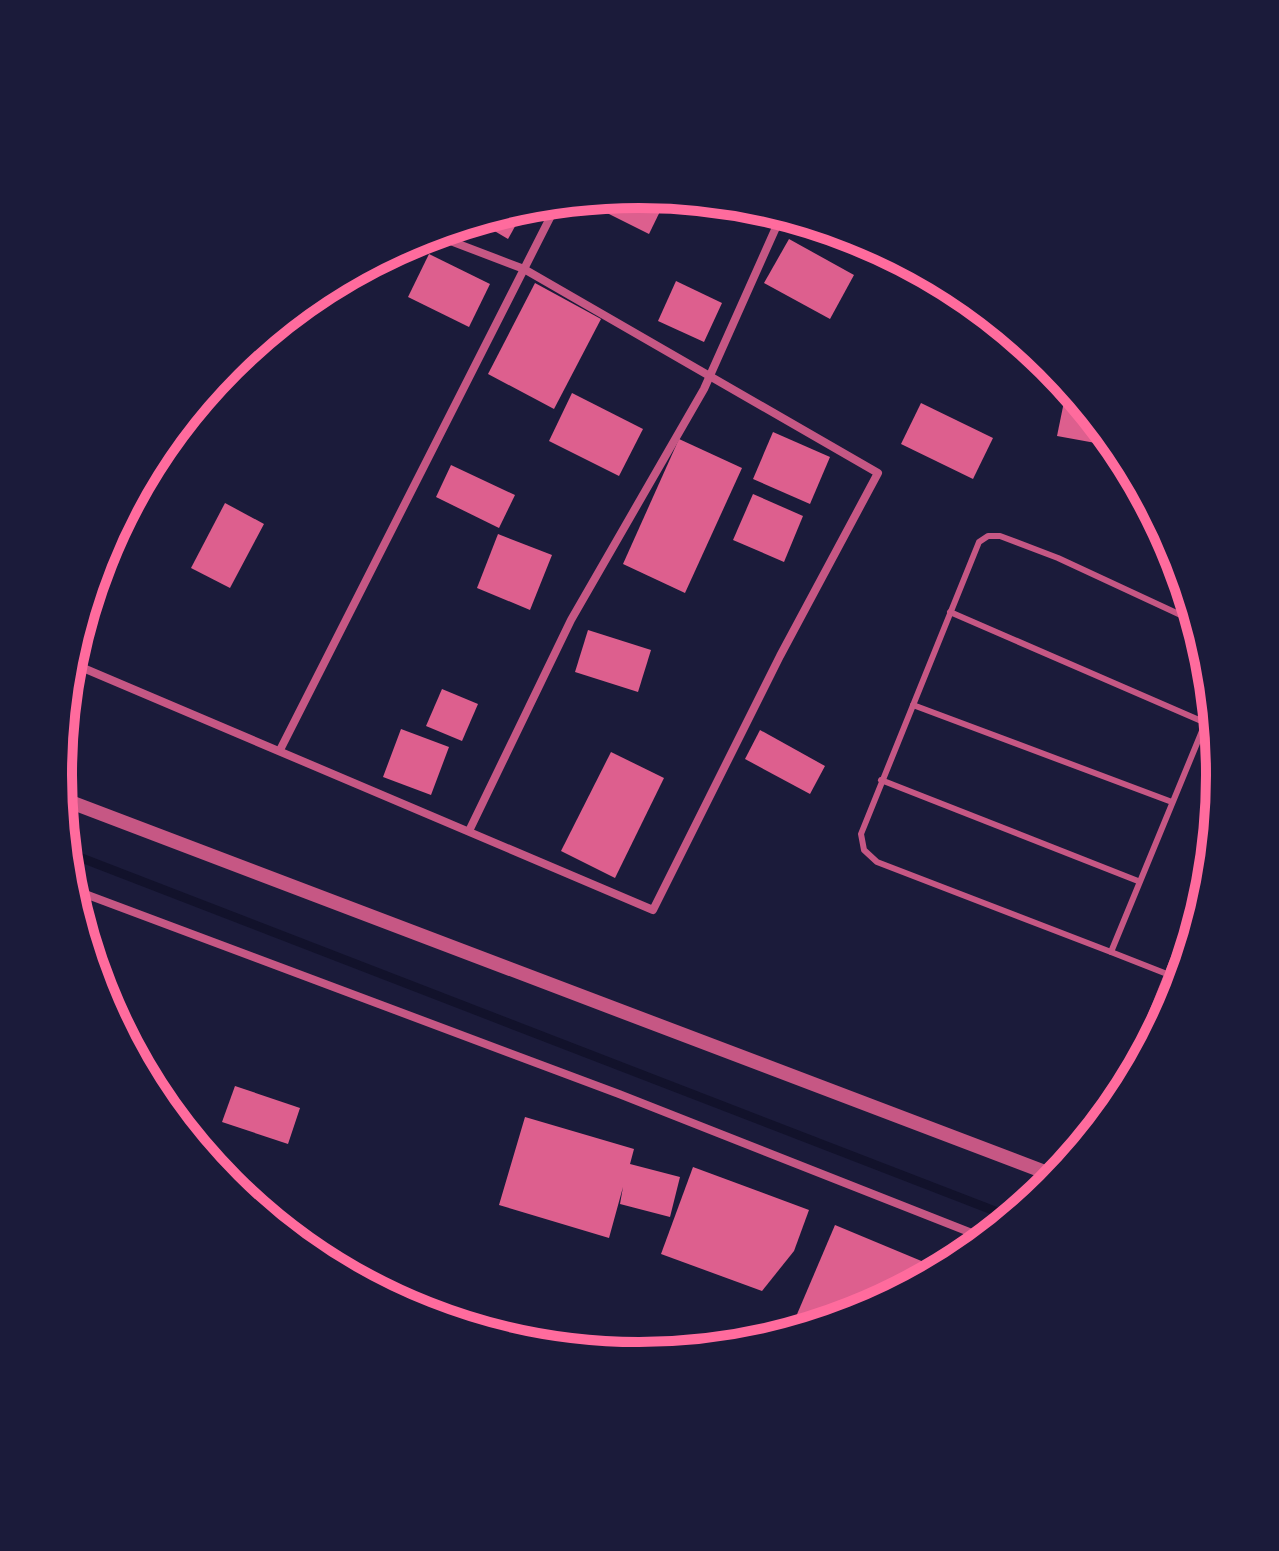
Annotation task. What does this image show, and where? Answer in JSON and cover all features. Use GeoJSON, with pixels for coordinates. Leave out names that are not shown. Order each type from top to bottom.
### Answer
{"type":"FeatureCollection","features":[{"type":"Feature","properties":{"kind":"street"},"geometry":{"type":"LineString","coordinates":[[280,750],[551,215]]}},
{"type":"Feature","properties":{"kind":"street"},"geometry":{"type":"LineString","coordinates":[[469,831],[571,620],[709,378],[777,225]]}},
{"type":"Feature","properties":{"kind":"street"},"geometry":{"type":"LineString","coordinates":[[83,668],[653,910],[780,656],[878,473],[524,269],[450,241]]}},
{"type":"Feature","properties":{"kind":"street"},"geometry":{"type":"LineString","coordinates":[[73,803],[1045,1172]]}},
{"type":"Feature","properties":{"kind":"street"},"geometry":{"type":"LineString","coordinates":[[85,894],[619,1094],[974,1234]]}},
{"type":"Feature","properties":{"kind":"lane"},"geometry":{"type":"LineString","coordinates":[[1167,974],[877,862],[864,850],[861,834],[979,542],[988,536],[1000,536],[1058,558],[1184,617]]}},
{"type":"Feature","properties":{"kind":"lane"},"geometry":{"type":"LineString","coordinates":[[950,612],[1204,722]]}},
{"type":"Feature","properties":{"kind":"lane"},"geometry":{"type":"LineString","coordinates":[[913,705],[1172,802]]}},
{"type":"Feature","properties":{"kind":"lane"},"geometry":{"type":"LineString","coordinates":[[1111,952],[1205,726]]}},
{"type":"Feature","properties":{"kind":"lane"},"geometry":{"type":"LineString","coordinates":[[881,780],[1138,881]]}},
{"type":"Feature","properties":{"kind":"lane"},"geometry":{"type":"LineString","coordinates":[[1140,1041],[1188,922]]}},
{"type":"Feature","properties":{"kind":"building"},"geometry":{"type":"Polygon","coordinates":[[[600,209],[661,209],[649,234],[600,209]]]}},
{"type":"Feature","properties":{"kind":"building"},"geometry":{"type":"Polygon","coordinates":[[[518,221],[508,239],[490,228],[518,221]]]}},
{"type":"Feature","properties":{"kind":"building"},"geometry":{"type":"Polygon","coordinates":[[[789,239],[854,275],[830,319],[764,283],[789,239]]]}},
{"type":"Feature","properties":{"kind":"building"},"geometry":{"type":"Polygon","coordinates":[[[429,254],[490,284],[469,327],[408,297],[429,254]]]}},
{"type":"Feature","properties":{"kind":"building"},"geometry":{"type":"Polygon","coordinates":[[[676,281],[722,303],[704,342],[658,321],[676,281]]]}},
{"type":"Feature","properties":{"kind":"building"},"geometry":{"type":"Polygon","coordinates":[[[535,283],[601,319],[554,409],[488,374],[535,283]]]}},
{"type":"Feature","properties":{"kind":"building"},"geometry":{"type":"Polygon","coordinates":[[[572,393],[643,429],[619,476],[549,441],[572,393]]]}},
{"type":"Feature","properties":{"kind":"building"},"geometry":{"type":"Polygon","coordinates":[[[1064,399],[1100,444],[1057,436],[1064,399]]]}},
{"type":"Feature","properties":{"kind":"building"},"geometry":{"type":"Polygon","coordinates":[[[921,403],[993,438],[973,479],[901,444],[921,403]]]}},
{"type":"Feature","properties":{"kind":"building"},"geometry":{"type":"Polygon","coordinates":[[[773,432],[830,457],[810,504],[753,479],[773,432]]]}},
{"type":"Feature","properties":{"kind":"building"},"geometry":{"type":"Polygon","coordinates":[[[679,439],[742,468],[685,593],[623,564],[679,439]]]}},
{"type":"Feature","properties":{"kind":"building"},"geometry":{"type":"Polygon","coordinates":[[[451,465],[515,495],[499,528],[436,497],[451,465]]]}},
{"type":"Feature","properties":{"kind":"building"},"geometry":{"type":"Polygon","coordinates":[[[753,494],[803,516],[784,562],[733,540],[753,494]]]}},
{"type":"Feature","properties":{"kind":"building"},"geometry":{"type":"Polygon","coordinates":[[[225,503],[264,524],[230,588],[191,568],[225,503]]]}},
{"type":"Feature","properties":{"kind":"building"},"geometry":{"type":"Polygon","coordinates":[[[498,534],[552,555],[530,610],[477,588],[498,534]]]}},
{"type":"Feature","properties":{"kind":"building"},"geometry":{"type":"Polygon","coordinates":[[[588,630],[651,650],[638,692],[575,672],[588,630]]]}},
{"type":"Feature","properties":{"kind":"building"},"geometry":{"type":"Polygon","coordinates":[[[442,689],[478,704],[462,741],[426,726],[442,689]]]}},
{"type":"Feature","properties":{"kind":"building"},"geometry":{"type":"Polygon","coordinates":[[[401,729],[449,747],[431,795],[383,777],[401,729]]]}},
{"type":"Feature","properties":{"kind":"building"},"geometry":{"type":"Polygon","coordinates":[[[760,730],[825,766],[810,794],[745,759],[760,730]]]}},
{"type":"Feature","properties":{"kind":"building"},"geometry":{"type":"Polygon","coordinates":[[[611,752],[664,778],[615,878],[561,851],[611,752]]]}},
{"type":"Feature","properties":{"kind":"building"},"geometry":{"type":"Polygon","coordinates":[[[235,1086],[300,1108],[288,1144],[222,1122],[235,1086]]]}},
{"type":"Feature","properties":{"kind":"building"},"geometry":{"type":"Polygon","coordinates":[[[525,1117],[634,1149],[630,1164],[680,1177],[670,1217],[620,1204],[623,1187],[609,1238],[499,1205],[525,1117]]]}},
{"type":"Feature","properties":{"kind":"building"},"geometry":{"type":"Polygon","coordinates":[[[693,1167],[809,1210],[794,1251],[762,1291],[661,1254],[693,1167]]]}},
{"type":"Feature","properties":{"kind":"building"},"geometry":{"type":"Polygon","coordinates":[[[835,1225],[928,1264],[857,1300],[795,1319],[835,1225]]]}},
{"type":"Feature","properties":{"kind":"waterway"},"geometry":{"type":"LineString","coordinates":[[78,857],[1001,1213]]}}]}
